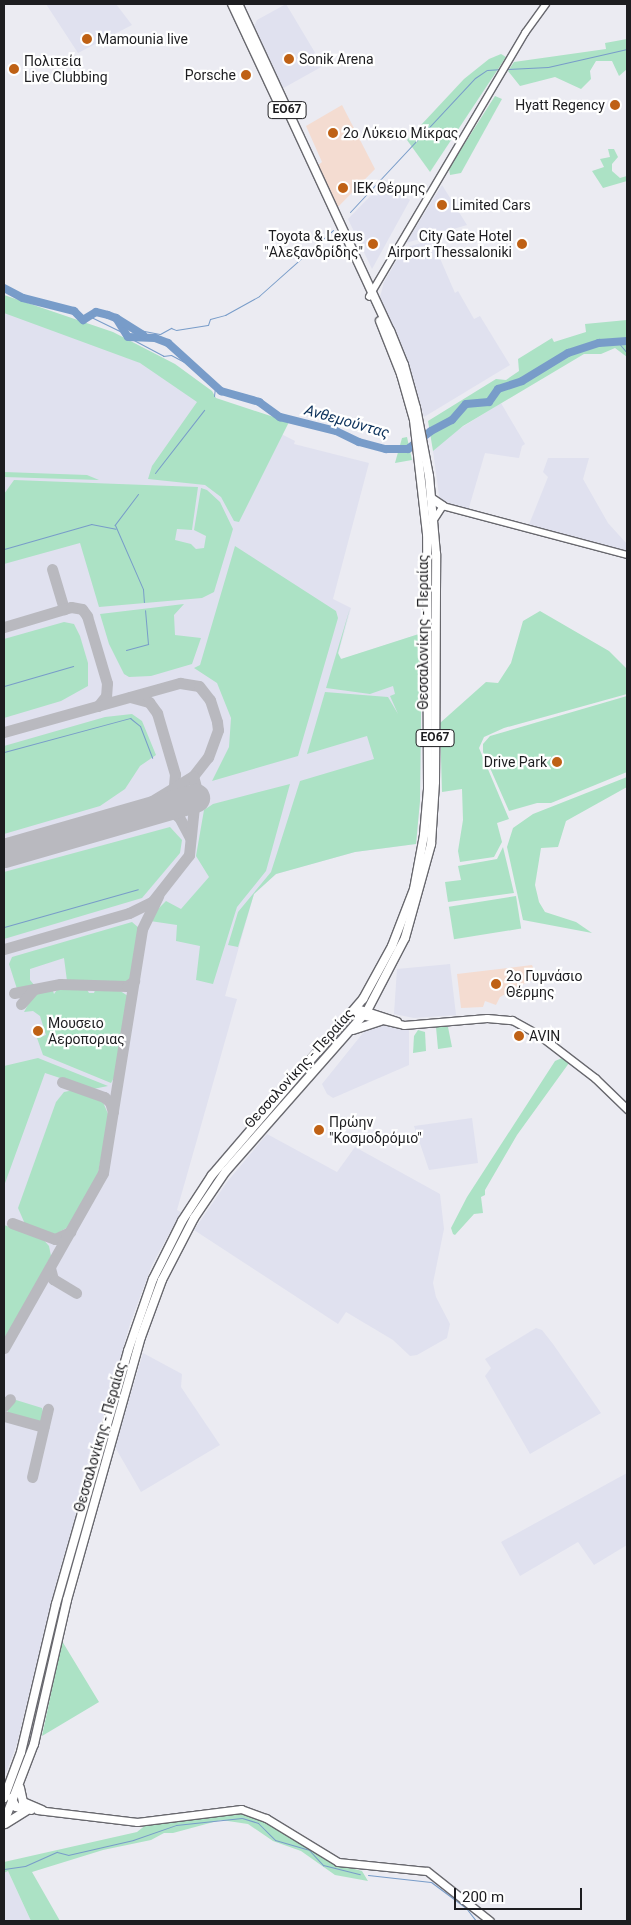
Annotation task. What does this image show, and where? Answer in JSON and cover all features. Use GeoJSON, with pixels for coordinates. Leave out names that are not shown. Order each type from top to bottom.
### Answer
{"type":"FeatureCollection","features":[{"type":"Feature","properties":{"kind":"main road","name":"Θεσσαλονίκης - Περαίας"},"geometry":{"type":"LineString","coordinates":[[232,4],[336,218]]}},
{"type":"Feature","properties":{"kind":"main road","name":"Θεσσαλονίκης - Περαίας"},"geometry":{"type":"LineString","coordinates":[[4,1824],[42,1714],[69,1590],[141,1337],[162,1280],[189,1226],[222,1176],[350,1033],[365,1013],[405,938],[429,852],[435,774],[434,522],[432,498],[418,429],[401,374],[370,294],[238,4]]}},
{"type":"Feature","properties":{"kind":"main road","name":"Θεσσαλονίκης - Περαίας"},"geometry":{"type":"LineString","coordinates":[[4,1798],[29,1724],[56,1604],[128,1351],[153,1279],[182,1221],[208,1182],[355,1010],[388,956],[414,889],[424,835],[428,789],[429,578],[422,453]]}},
{"type":"Feature","properties":{"kind":"main road"},"geometry":{"type":"LineString","coordinates":[[432,498],[443,506]]}},
{"type":"Feature","properties":{"kind":"main road"},"geometry":{"type":"LineString","coordinates":[[355,1010],[410,1024]]}},
{"type":"Feature","properties":{"kind":"main road"},"geometry":{"type":"LineString","coordinates":[[365,1013],[381,1021],[410,1024],[499,1018],[515,1022],[537,1034],[603,1084],[627,1109]]}},
{"type":"Feature","properties":{"kind":"main road"},"geometry":{"type":"LineString","coordinates":[[350,1033],[381,1021]]}},
{"type":"Feature","properties":{"kind":"main road"},"geometry":{"type":"LineString","coordinates":[[9,1785],[12,1801],[19,1808],[137,1822],[241,1809],[266,1818],[345,1865],[427,1871],[490,1921]]}},
{"type":"Feature","properties":{"kind":"main road"},"geometry":{"type":"LineString","coordinates":[[19,1785],[23,1802],[42,1810]]}},
{"type":"Feature","properties":{"kind":"main road"},"geometry":{"type":"LineString","coordinates":[[4,1824],[18,1814],[31,1810]]}},
{"type":"Feature","properties":{"kind":"street"},"geometry":{"type":"LineString","coordinates":[[370,294],[502,72],[546,4]]}},
{"type":"Feature","properties":{"kind":"street"},"geometry":{"type":"LineString","coordinates":[[434,522],[443,506],[627,555]]}},
{"type":"Feature","properties":{"kind":"shaded area","name":"Mamounia live"},"geometry":{"type":"Polygon","coordinates":[[[46,4],[116,4],[132,25],[78,53],[46,4]]]}},
{"type":"Feature","properties":{"kind":"shaded area"},"geometry":{"type":"Polygon","coordinates":[[[286,4],[323,66],[280,90],[253,29],[257,20],[286,4]]]}},
{"type":"Feature","properties":{"kind":"shaded area"},"geometry":{"type":"Polygon","coordinates":[[[342,105],[375,169],[338,207],[317,166],[322,162],[306,126],[342,105]]]}},
{"type":"Feature","properties":{"kind":"shaded area","name":"Toyota & Lexus \"Αλεξανδρίδης\""},"geometry":{"type":"Polygon","coordinates":[[[383,183],[410,200],[372,269],[348,219],[383,183]]]}},
{"type":"Feature","properties":{"kind":"shaded area","name":"Limited Cars"},"geometry":{"type":"Polygon","coordinates":[[[442,185],[467,225],[406,243],[442,185]]]}},
{"type":"Feature","properties":{"kind":"shaded area"},"geometry":{"type":"Polygon","coordinates":[[[432,240],[455,293],[458,291],[474,319],[480,316],[510,365],[424,417],[410,367],[380,297],[384,282],[404,248],[432,240]]]}},
{"type":"Feature","properties":{"kind":"shaded area"},"geometry":{"type":"Polygon","coordinates":[[[4,310],[141,363],[295,441],[294,444],[369,463],[333,599],[351,608],[338,655],[342,659],[422,633],[420,801],[416,844],[355,852],[276,874],[254,894],[225,996],[237,999],[177,1210],[181,1212],[152,1265],[130,1324],[56,1584],[17,1744],[4,1778],[4,310]]]}},
{"type":"Feature","properties":{"kind":"shaded area"},"geometry":{"type":"Polygon","coordinates":[[[501,403],[525,444],[522,446],[519,458],[485,453],[468,511],[440,503],[433,451],[443,439],[501,403]]]}},
{"type":"Feature","properties":{"kind":"shaded area"},"geometry":{"type":"Polygon","coordinates":[[[548,458],[589,458],[583,479],[608,523],[627,544],[627,553],[528,527],[548,477],[543,472],[548,458]]]}},
{"type":"Feature","properties":{"kind":"shaded area"},"geometry":{"type":"Polygon","coordinates":[[[450,964],[456,1015],[414,1018],[394,1014],[397,969],[450,964]]]}},
{"type":"Feature","properties":{"kind":"shaded area"},"geometry":{"type":"Polygon","coordinates":[[[532,965],[537,977],[500,997],[496,1005],[485,1001],[483,1007],[461,1008],[457,974],[532,965]]]}},
{"type":"Feature","properties":{"kind":"shaded area"},"geometry":{"type":"Polygon","coordinates":[[[379,1025],[409,1029],[409,1065],[333,1098],[327,1094],[322,1084],[367,1028],[379,1025]]]}},
{"type":"Feature","properties":{"kind":"shaded area"},"geometry":{"type":"Polygon","coordinates":[[[472,1118],[478,1163],[429,1170],[414,1126],[472,1118]]]}},
{"type":"Feature","properties":{"kind":"shaded area"},"geometry":{"type":"Polygon","coordinates":[[[267,1134],[337,1172],[355,1147],[440,1194],[444,1229],[433,1283],[436,1297],[450,1324],[447,1338],[417,1355],[410,1356],[393,1340],[346,1312],[338,1324],[194,1230],[227,1182],[267,1134]]]}},
{"type":"Feature","properties":{"kind":"shaded area"},"geometry":{"type":"Polygon","coordinates":[[[536,1328],[542,1330],[553,1344],[601,1413],[530,1454],[485,1376],[491,1368],[485,1359],[536,1328]]]}},
{"type":"Feature","properties":{"kind":"shaded area"},"geometry":{"type":"Polygon","coordinates":[[[143,1353],[182,1374],[181,1387],[220,1445],[141,1492],[115,1447],[143,1353]]]}},
{"type":"Feature","properties":{"kind":"shaded area"},"geometry":{"type":"Polygon","coordinates":[[[627,1473],[627,1545],[594,1565],[578,1542],[520,1576],[501,1542],[627,1473]]]}},
{"type":"Feature","properties":{"kind":"shaded area"},"geometry":{"type":"Polygon","coordinates":[[[8,1871],[31,1921],[4,1921],[4,1873],[8,1871]]]}},
{"type":"Feature","properties":{"kind":"green space"},"geometry":{"type":"Polygon","coordinates":[[[627,39],[627,69],[619,76],[612,61],[596,61],[590,71],[591,79],[581,89],[555,77],[520,86],[508,71],[514,62],[606,49],[605,43],[627,39]]]}},
{"type":"Feature","properties":{"kind":"green space"},"geometry":{"type":"Polygon","coordinates":[[[501,54],[506,57],[430,172],[407,140],[464,79],[489,59],[501,54]]]}},
{"type":"Feature","properties":{"kind":"green space"},"geometry":{"type":"Polygon","coordinates":[[[495,96],[502,99],[461,173],[450,175],[449,168],[495,96]]]}},
{"type":"Feature","properties":{"kind":"green space"},"geometry":{"type":"Polygon","coordinates":[[[608,149],[614,149],[618,157],[612,164],[612,171],[620,178],[627,176],[627,181],[603,188],[592,171],[604,167],[600,159],[610,157],[608,149]]]}},
{"type":"Feature","properties":{"kind":"green space"},"geometry":{"type":"Polygon","coordinates":[[[4,295],[113,332],[175,364],[212,391],[216,398],[289,422],[239,522],[234,521],[221,497],[205,485],[148,479],[152,466],[197,402],[140,363],[4,313],[4,295]]]}},
{"type":"Feature","properties":{"kind":"green space"},"geometry":{"type":"Polygon","coordinates":[[[627,320],[627,357],[615,348],[601,354],[584,354],[463,426],[433,451],[428,421],[496,379],[506,380],[519,371],[518,359],[552,338],[554,342],[586,332],[585,324],[627,320]]]}},
{"type":"Feature","properties":{"kind":"green space"},"geometry":{"type":"Polygon","coordinates":[[[407,437],[412,460],[395,463],[402,438],[407,437]]]}},
{"type":"Feature","properties":{"kind":"green space"},"geometry":{"type":"Polygon","coordinates":[[[4,472],[87,475],[99,480],[4,477],[4,472]]]}},
{"type":"Feature","properties":{"kind":"green space"},"geometry":{"type":"Polygon","coordinates":[[[14,480],[198,487],[192,530],[177,529],[175,540],[191,544],[196,549],[204,548],[206,536],[194,530],[201,488],[207,490],[220,502],[233,529],[214,592],[202,598],[99,607],[80,543],[4,564],[4,494],[14,480]]]}},
{"type":"Feature","properties":{"kind":"green space"},"geometry":{"type":"Polygon","coordinates":[[[235,546],[336,611],[338,618],[298,756],[212,781],[229,747],[231,718],[217,683],[194,668],[200,665],[235,546]]]}},
{"type":"Feature","properties":{"kind":"green space"},"geometry":{"type":"Polygon","coordinates":[[[184,604],[174,615],[175,635],[201,638],[192,664],[151,676],[129,677],[124,674],[109,644],[100,614],[184,604]]]}},
{"type":"Feature","properties":{"kind":"green space"},"geometry":{"type":"Polygon","coordinates":[[[350,608],[338,653],[341,659],[422,633],[420,801],[416,844],[355,852],[276,874],[254,894],[238,947],[228,945],[238,912],[271,872],[300,781],[374,759],[367,736],[307,754],[325,692],[388,697],[398,714],[390,696],[395,694],[393,686],[370,694],[326,688],[350,608]]]}},
{"type":"Feature","properties":{"kind":"green space"},"geometry":{"type":"Polygon","coordinates":[[[540,611],[609,651],[627,669],[627,694],[504,728],[484,737],[479,748],[509,819],[497,823],[502,842],[494,857],[460,862],[458,851],[463,820],[462,789],[442,792],[440,723],[486,682],[498,683],[511,663],[523,621],[540,611]]]}},
{"type":"Feature","properties":{"kind":"green space"},"geometry":{"type":"Polygon","coordinates":[[[64,622],[74,624],[80,636],[88,663],[88,686],[61,701],[4,718],[4,639],[64,622]]]}},
{"type":"Feature","properties":{"kind":"green space","name":"Drive Park"},"geometry":{"type":"Polygon","coordinates":[[[627,696],[627,772],[551,803],[537,803],[509,811],[483,752],[483,744],[490,736],[627,696]]]}},
{"type":"Feature","properties":{"kind":"green space"},"geometry":{"type":"Polygon","coordinates":[[[132,714],[142,721],[156,755],[140,766],[125,789],[100,806],[4,834],[4,746],[105,717],[132,714]]]}},
{"type":"Feature","properties":{"kind":"green space"},"geometry":{"type":"Polygon","coordinates":[[[627,777],[627,787],[566,821],[558,847],[541,848],[535,885],[539,902],[545,912],[576,922],[592,933],[523,920],[507,847],[513,828],[533,814],[627,777]]]}},
{"type":"Feature","properties":{"kind":"green space"},"geometry":{"type":"Polygon","coordinates":[[[290,784],[266,871],[237,907],[213,984],[196,980],[200,946],[176,941],[177,925],[150,921],[150,917],[166,901],[181,909],[209,877],[196,856],[204,810],[213,804],[290,784]]]}},
{"type":"Feature","properties":{"kind":"green space"},"geometry":{"type":"Polygon","coordinates":[[[170,827],[182,840],[180,853],[142,898],[4,939],[4,872],[170,827]]]}},
{"type":"Feature","properties":{"kind":"green space"},"geometry":{"type":"Polygon","coordinates":[[[503,847],[514,893],[448,902],[445,882],[461,880],[458,866],[497,859],[503,847]]]}},
{"type":"Feature","properties":{"kind":"green space"},"geometry":{"type":"Polygon","coordinates":[[[516,896],[521,929],[454,939],[449,907],[516,896]]]}},
{"type":"Feature","properties":{"kind":"green space"},"geometry":{"type":"Polygon","coordinates":[[[132,922],[139,928],[130,982],[67,981],[64,958],[30,969],[30,980],[35,986],[17,989],[9,964],[12,957],[132,922]]]}},
{"type":"Feature","properties":{"kind":"green space"},"geometry":{"type":"Polygon","coordinates":[[[85,986],[89,993],[94,993],[96,987],[104,986],[114,987],[128,996],[116,1074],[111,1083],[43,1055],[37,1038],[46,1035],[40,1016],[33,1011],[24,1012],[35,992],[52,988],[54,994],[59,987],[85,986]]]}},
{"type":"Feature","properties":{"kind":"green space"},"geometry":{"type":"Polygon","coordinates":[[[436,1027],[448,1027],[452,1047],[438,1049],[436,1027]]]}},
{"type":"Feature","properties":{"kind":"green space"},"geometry":{"type":"Polygon","coordinates":[[[418,1030],[425,1032],[426,1051],[413,1053],[414,1036],[418,1030]]]}},
{"type":"Feature","properties":{"kind":"green space"},"geometry":{"type":"Polygon","coordinates":[[[38,1058],[108,1086],[93,1089],[45,1073],[4,1186],[4,1066],[38,1058]]]}},
{"type":"Feature","properties":{"kind":"green space"},"geometry":{"type":"Polygon","coordinates":[[[562,1058],[569,1063],[517,1135],[485,1190],[485,1195],[481,1197],[483,1213],[474,1214],[455,1235],[453,1234],[451,1228],[467,1197],[555,1061],[562,1058]]]}},
{"type":"Feature","properties":{"kind":"green space"},"geometry":{"type":"Polygon","coordinates":[[[74,1090],[102,1100],[109,1116],[97,1179],[70,1226],[54,1235],[25,1224],[18,1208],[56,1102],[64,1092],[74,1090]]]}},
{"type":"Feature","properties":{"kind":"green space"},"geometry":{"type":"Polygon","coordinates":[[[4,1225],[42,1238],[49,1246],[51,1256],[4,1341],[4,1225]]]}},
{"type":"Feature","properties":{"kind":"green space"},"geometry":{"type":"Polygon","coordinates":[[[16,1400],[42,1408],[45,1419],[37,1423],[8,1414],[7,1404],[16,1400]]]}},
{"type":"Feature","properties":{"kind":"green space"},"geometry":{"type":"Polygon","coordinates":[[[62,1641],[99,1702],[42,1736],[56,1670],[62,1641]]]}},
{"type":"Feature","properties":{"kind":"green space"},"geometry":{"type":"Polygon","coordinates":[[[238,1812],[263,1820],[336,1864],[362,1871],[368,1881],[335,1875],[301,1851],[273,1841],[248,1824],[221,1820],[173,1833],[164,1833],[151,1840],[103,1850],[32,1872],[60,1921],[31,1921],[8,1871],[4,1873],[4,1862],[137,1832],[147,1824],[238,1812]]]}},
{"type":"Feature","properties":{"kind":"waterway"},"geometry":{"type":"LineString","coordinates":[[506,69],[548,67],[627,49]]}},
{"type":"Feature","properties":{"kind":"waterway"},"geometry":{"type":"LineString","coordinates":[[350,212],[475,78],[487,70],[502,69]]}},
{"type":"Feature","properties":{"kind":"waterway"},"geometry":{"type":"LineString","coordinates":[[134,329],[160,334],[171,328],[176,330],[208,325],[210,319],[225,315],[259,296],[333,230]]}},
{"type":"Feature","properties":{"kind":"waterway","name":"Ανθεμούντας"},"geometry":{"type":"LineString","coordinates":[[4,288],[23,298],[74,311],[83,320],[96,312],[116,318],[128,337],[155,338],[168,343],[221,391],[259,402],[280,417],[336,431],[359,442],[386,449],[408,449],[431,431],[452,420],[466,404],[489,402],[498,389],[522,381],[568,353],[599,343],[627,341]]}},
{"type":"Feature","properties":{"kind":"waterway","name":"Ανθεμούντας"},"geometry":{"type":"LineString","coordinates":[[91,317],[124,333]]}},
{"type":"Feature","properties":{"kind":"waterway","name":"Ανθεμούντας"},"geometry":{"type":"LineString","coordinates":[[116,318],[143,335]]}},
{"type":"Feature","properties":{"kind":"waterway","name":"Ανθεμούντας"},"geometry":{"type":"LineString","coordinates":[[128,337],[163,356],[171,355],[192,366]]}},
{"type":"Feature","properties":{"kind":"waterway"},"geometry":{"type":"LineString","coordinates":[[617,341],[627,353]]}},
{"type":"Feature","properties":{"kind":"waterway"},"geometry":{"type":"LineString","coordinates":[[214,396],[215,388]]}},
{"type":"Feature","properties":{"kind":"waterway"},"geometry":{"type":"LineString","coordinates":[[155,473],[204,410]]}},
{"type":"Feature","properties":{"kind":"waterway"},"geometry":{"type":"LineString","coordinates":[[138,494],[115,525],[143,589],[144,602]]}},
{"type":"Feature","properties":{"kind":"waterway"},"geometry":{"type":"LineString","coordinates":[[4,549],[91,524],[116,529]]}},
{"type":"Feature","properties":{"kind":"waterway"},"geometry":{"type":"LineString","coordinates":[[126,650],[148,644],[145,610]]}},
{"type":"Feature","properties":{"kind":"waterway"},"geometry":{"type":"LineString","coordinates":[[4,686],[73,666]]}},
{"type":"Feature","properties":{"kind":"waterway"},"geometry":{"type":"LineString","coordinates":[[4,752],[130,718],[140,726],[152,758]]}},
{"type":"Feature","properties":{"kind":"waterway"},"geometry":{"type":"LineString","coordinates":[[4,927],[138,889]]}},
{"type":"Feature","properties":{"kind":"waterway"},"geometry":{"type":"LineString","coordinates":[[4,1869],[25,1866],[57,1852],[68,1855],[133,1840],[176,1825],[242,1818],[258,1823],[275,1840],[309,1850],[323,1865],[360,1874]]}},
{"type":"Feature","properties":{"kind":"waterway"},"geometry":{"type":"LineString","coordinates":[[368,1875],[431,1882],[466,1908],[476,1921]]}},
{"type":"Feature","properties":{"kind":"taxiway"},"geometry":{"type":"LineString","coordinates":[[52,569],[64,609]]}},
{"type":"Feature","properties":{"kind":"taxiway"},"geometry":{"type":"LineString","coordinates":[[4,627],[71,607],[82,609],[87,616],[107,683],[106,696],[98,706]]}},
{"type":"Feature","properties":{"kind":"taxiway"},"geometry":{"type":"LineString","coordinates":[[4,732],[180,683],[199,686],[210,700],[217,722],[218,730],[208,757],[193,776],[124,818]]}},
{"type":"Feature","properties":{"kind":"taxiway"},"geometry":{"type":"LineString","coordinates":[[130,697],[149,702],[157,713],[175,774],[174,786]]}},
{"type":"Feature","properties":{"kind":"taxiway"},"geometry":{"type":"LineString","coordinates":[[4,949],[129,913],[152,902],[189,855],[196,787],[193,776]]}},
{"type":"Feature","properties":{"kind":"taxiway"},"geometry":{"type":"LineString","coordinates":[[157,809],[169,810],[179,817],[190,838]]}},
{"type":"Feature","properties":{"kind":"taxiway"},"geometry":{"type":"LineString","coordinates":[[4,1348],[103,1173],[142,929],[158,896]]}},
{"type":"Feature","properties":{"kind":"taxiway"},"geometry":{"type":"LineString","coordinates":[[14,993],[60,984],[127,986],[134,981]]}},
{"type":"Feature","properties":{"kind":"taxiway"},"geometry":{"type":"LineString","coordinates":[[21,1004],[34,989]]}},
{"type":"Feature","properties":{"kind":"taxiway"},"geometry":{"type":"LineString","coordinates":[[62,1082],[104,1097],[110,1102],[113,1112]]}},
{"type":"Feature","properties":{"kind":"taxiway"},"geometry":{"type":"LineString","coordinates":[[12,1223],[55,1239],[70,1232]]}},
{"type":"Feature","properties":{"kind":"taxiway"},"geometry":{"type":"LineString","coordinates":[[50,1268],[53,1279],[76,1293]]}},
{"type":"Feature","properties":{"kind":"taxiway"},"geometry":{"type":"LineString","coordinates":[[4,1406],[10,1399]]}},
{"type":"Feature","properties":{"kind":"taxiway"},"geometry":{"type":"LineString","coordinates":[[32,1477],[48,1409]]}},
{"type":"Feature","properties":{"kind":"taxiway"},"geometry":{"type":"LineString","coordinates":[[4,1416],[44,1427]]}},
{"type":"Feature","properties":{"kind":"runway"},"geometry":{"type":"LineString","coordinates":[[4,853],[195,798]]}},
{"type":"Feature","properties":{"kind":"place","name":"Mamounia live"},"geometry":{"type":"Point","coordinates":[87,39]}},
{"type":"Feature","properties":{"kind":"place","name":"Sonik Arena"},"geometry":{"type":"Point","coordinates":[289,59]}},
{"type":"Feature","properties":{"kind":"place","name":"Πολιτεία Live Clubbing"},"geometry":{"type":"Point","coordinates":[14,69]}},
{"type":"Feature","properties":{"kind":"place","name":"Porsche"},"geometry":{"type":"Point","coordinates":[246,75]}},
{"type":"Feature","properties":{"kind":"place","name":"Hyatt Regency"},"geometry":{"type":"Point","coordinates":[615,105]}},
{"type":"Feature","properties":{"kind":"place","name":"2ο Λύκειο Μίκρας"},"geometry":{"type":"Point","coordinates":[333,133]}},
{"type":"Feature","properties":{"kind":"place","name":"ΙΕΚ Θέρμης"},"geometry":{"type":"Point","coordinates":[343,188]}},
{"type":"Feature","properties":{"kind":"place","name":"Limited Cars"},"geometry":{"type":"Point","coordinates":[442,205]}},
{"type":"Feature","properties":{"kind":"place","name":"Toyota & Lexus \"Αλεξανδρίδης\""},"geometry":{"type":"Point","coordinates":[373,244]}},
{"type":"Feature","properties":{"kind":"place","name":"City Gate Hotel Airport Thessaloniki"},"geometry":{"type":"Point","coordinates":[522,244]}},
{"type":"Feature","properties":{"kind":"place","name":"Drive Park"},"geometry":{"type":"Point","coordinates":[557,762]}},
{"type":"Feature","properties":{"kind":"place","name":"2ο Γυμνάσιο Θέρμης"},"geometry":{"type":"Point","coordinates":[496,984]}},
{"type":"Feature","properties":{"kind":"place","name":"Μουσειο Αεροποριας"},"geometry":{"type":"Point","coordinates":[38,1031]}},
{"type":"Feature","properties":{"kind":"place","name":"AVIN"},"geometry":{"type":"Point","coordinates":[519,1036]}},
{"type":"Feature","properties":{"kind":"place","name":"Πρώην \"Κοσμοδρόμιο\""},"geometry":{"type":"Point","coordinates":[319,1130]}}]}
